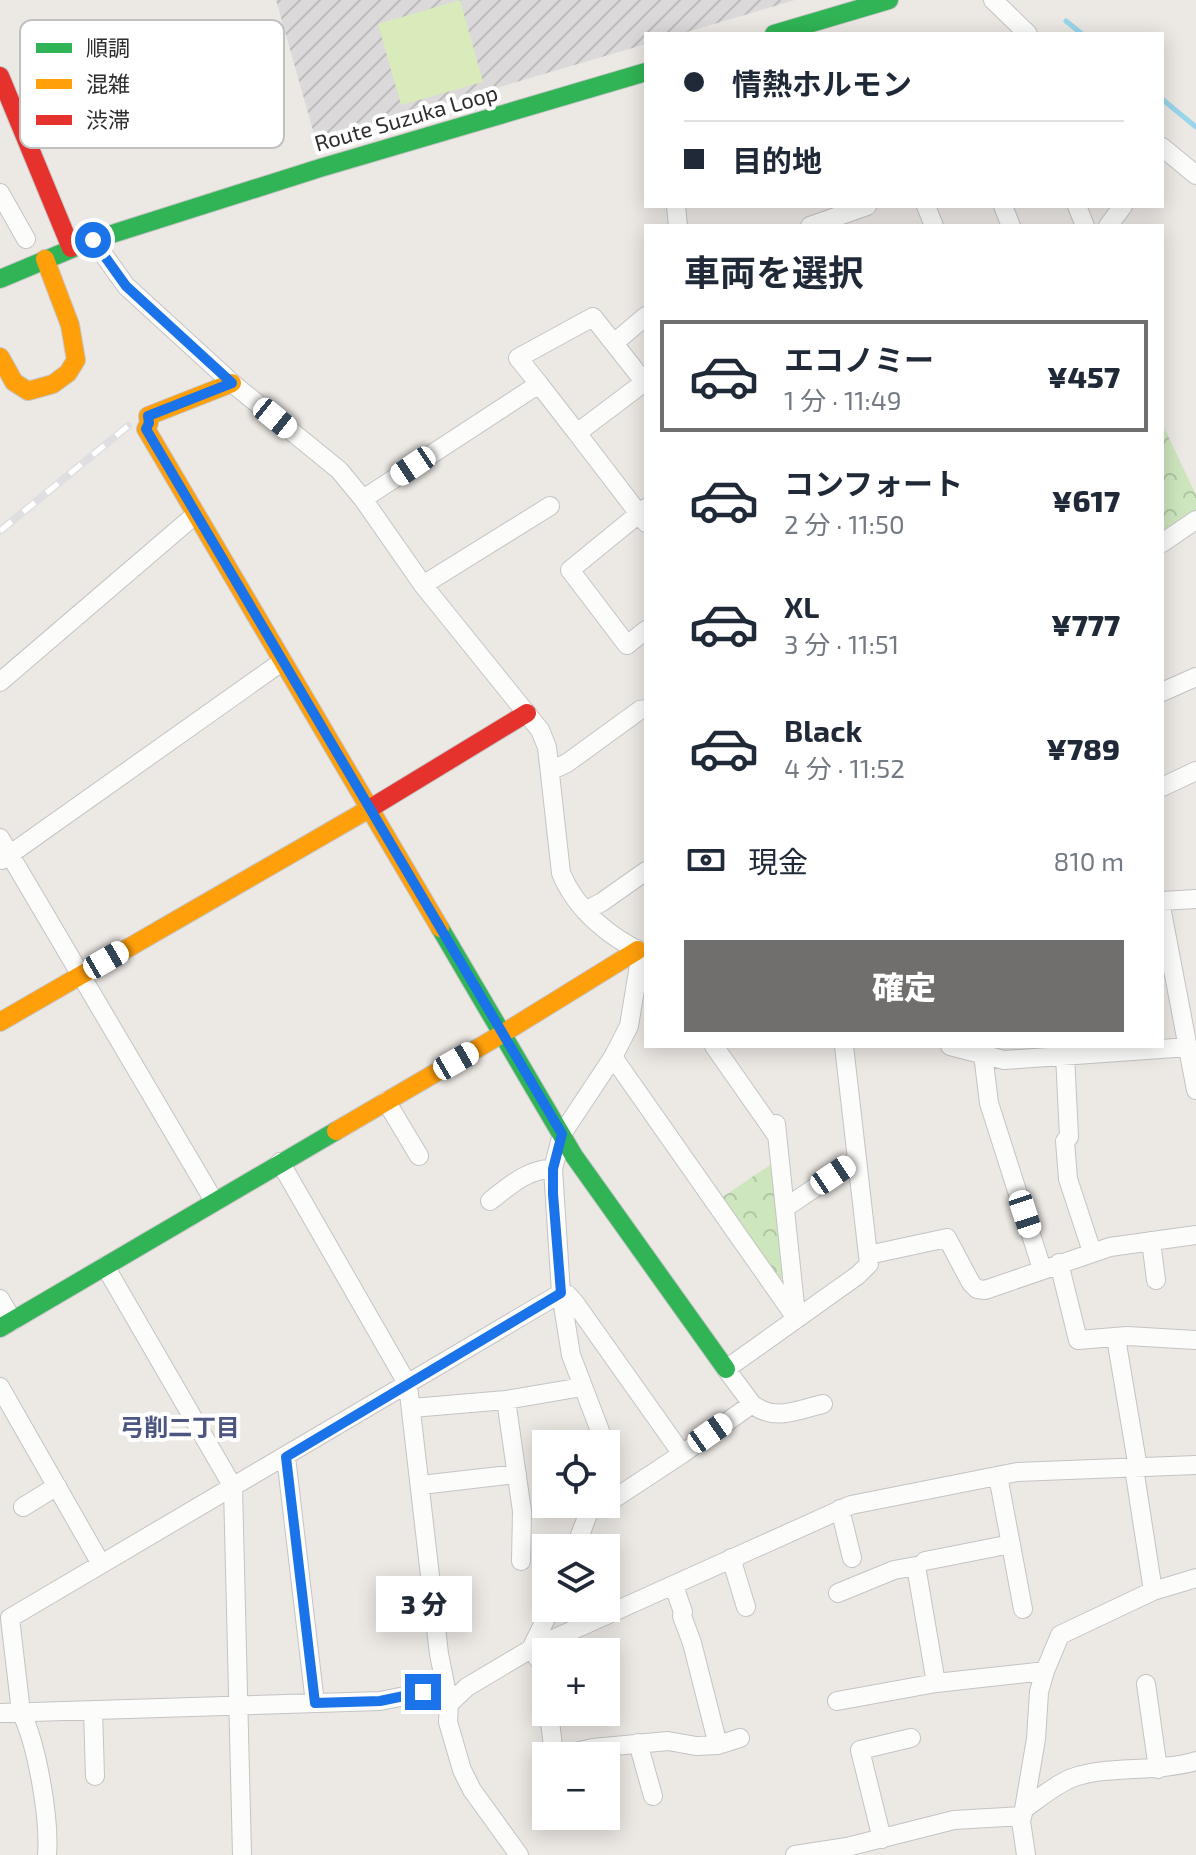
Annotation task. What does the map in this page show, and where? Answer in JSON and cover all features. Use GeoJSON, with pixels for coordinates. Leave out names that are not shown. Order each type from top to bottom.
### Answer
{"type":"FeatureCollection","features":[{"type":"Feature","properties":{"kind":"street"},"geometry":{"type":"LineString","coordinates":[[781,32],[889,0]]}},
{"type":"Feature","properties":{"kind":"street"},"geometry":{"type":"LineString","coordinates":[[993,0],[1026,32]]}},
{"type":"Feature","properties":{"kind":"street","name":"Route Suzuka Loop"},"geometry":{"type":"LineString","coordinates":[[0,279],[93,240],[320,168],[644,73]]}},
{"type":"Feature","properties":{"kind":"street"},"geometry":{"type":"LineString","coordinates":[[0,76],[20,124]]}},
{"type":"Feature","properties":{"kind":"street"},"geometry":{"type":"LineString","coordinates":[[30,148],[71,248]]}},
{"type":"Feature","properties":{"kind":"street"},"geometry":{"type":"LineString","coordinates":[[1164,152],[1196,175]]}},
{"type":"Feature","properties":{"kind":"street"},"geometry":{"type":"LineString","coordinates":[[0,193],[26,239]]}},
{"type":"Feature","properties":{"kind":"street"},"geometry":{"type":"LineString","coordinates":[[819,224],[857,215]]}},
{"type":"Feature","properties":{"kind":"street"},"geometry":{"type":"LineString","coordinates":[[93,240],[126,286],[232,383],[339,470],[363,499],[423,585],[540,730],[547,747],[561,873],[569,892],[603,927],[642,952]]}},
{"type":"Feature","properties":{"kind":"street"},"geometry":{"type":"LineString","coordinates":[[0,357],[11,377],[29,392],[47,387],[71,372],[76,362],[74,338],[45,259]]}},
{"type":"Feature","properties":{"kind":"street"},"geometry":{"type":"LineString","coordinates":[[644,380],[593,317],[518,358],[644,515],[570,570],[627,645],[644,632]]}},
{"type":"Feature","properties":{"kind":"street"},"geometry":{"type":"LineString","coordinates":[[614,343],[644,318]]}},
{"type":"Feature","properties":{"kind":"street"},"geometry":{"type":"LineString","coordinates":[[232,383],[148,416],[146,429],[195,515],[574,1156],[752,1404],[763,1413],[772,1415],[823,1404]]}},
{"type":"Feature","properties":{"kind":"street"},"geometry":{"type":"LineString","coordinates":[[363,499],[539,384]]}},
{"type":"Feature","properties":{"kind":"street"},"geometry":{"type":"LineString","coordinates":[[577,433],[644,384]]}},
{"type":"Feature","properties":{"kind":"street"},"geometry":{"type":"LineString","coordinates":[[423,585],[550,506]]}},
{"type":"Feature","properties":{"kind":"street"},"geometry":{"type":"LineString","coordinates":[[0,682],[195,515]]}},
{"type":"Feature","properties":{"kind":"street"},"geometry":{"type":"LineString","coordinates":[[1164,542],[1196,520]]}},
{"type":"Feature","properties":{"kind":"street"},"geometry":{"type":"LineString","coordinates":[[5,859],[283,661]]}},
{"type":"Feature","properties":{"kind":"street"},"geometry":{"type":"LineString","coordinates":[[1164,691],[1196,677]]}},
{"type":"Feature","properties":{"kind":"street"},"geometry":{"type":"LineString","coordinates":[[550,771],[567,763],[644,709]]}},
{"type":"Feature","properties":{"kind":"street"},"geometry":{"type":"LineString","coordinates":[[0,1022],[369,809],[527,713]]}},
{"type":"Feature","properties":{"kind":"street"},"geometry":{"type":"LineString","coordinates":[[1164,786],[1196,771]]}},
{"type":"Feature","properties":{"kind":"street"},"geometry":{"type":"LineString","coordinates":[[0,838],[5,859],[80,975],[214,1201]]}},
{"type":"Feature","properties":{"kind":"street"},"geometry":{"type":"LineString","coordinates":[[585,911],[644,872]]}},
{"type":"Feature","properties":{"kind":"street"},"geometry":{"type":"LineString","coordinates":[[1196,899],[1164,900],[1190,1035],[1196,1090]]}},
{"type":"Feature","properties":{"kind":"street"},"geometry":{"type":"LineString","coordinates":[[0,1299],[7,1325],[642,952]]}},
{"type":"Feature","properties":{"kind":"street"},"geometry":{"type":"LineString","coordinates":[[602,1430],[571,1355],[561,1293],[553,1169],[562,1134],[638,1025],[642,952]]}},
{"type":"Feature","properties":{"kind":"street"},"geometry":{"type":"LineString","coordinates":[[1164,1039],[1190,1035]]}},
{"type":"Feature","properties":{"kind":"street"},"geometry":{"type":"LineString","coordinates":[[715,1048],[776,1130],[796,1318]]}},
{"type":"Feature","properties":{"kind":"street"},"geometry":{"type":"LineString","coordinates":[[726,1369],[869,1264],[844,1048]]}},
{"type":"Feature","properties":{"kind":"street"},"geometry":{"type":"LineString","coordinates":[[982,1050],[1004,1060],[1109,1048]]}},
{"type":"Feature","properties":{"kind":"street"},"geometry":{"type":"LineString","coordinates":[[982,1050],[989,1103],[1078,1340],[1136,1336],[1196,1340]]}},
{"type":"Feature","properties":{"kind":"street"},"geometry":{"type":"LineString","coordinates":[[1065,1055],[1068,1179],[1092,1252]]}},
{"type":"Feature","properties":{"kind":"street"},"geometry":{"type":"LineString","coordinates":[[613,1057],[796,1318]]}},
{"type":"Feature","properties":{"kind":"street"},"geometry":{"type":"LineString","coordinates":[[386,1101],[419,1156]]}},
{"type":"Feature","properties":{"kind":"street"},"geometry":{"type":"LineString","coordinates":[[785,1208],[857,1159]]}},
{"type":"Feature","properties":{"kind":"street"},"geometry":{"type":"LineString","coordinates":[[280,1162],[408,1385],[448,1722],[462,1770],[483,1808],[519,1855]]}},
{"type":"Feature","properties":{"kind":"street"},"geometry":{"type":"LineString","coordinates":[[490,1201],[538,1169],[553,1169]]}},
{"type":"Feature","properties":{"kind":"street"},"geometry":{"type":"LineString","coordinates":[[868,1255],[947,1238],[971,1283],[977,1289],[985,1290],[1092,1252],[1127,1243],[1196,1235]]}},
{"type":"Feature","properties":{"kind":"street"},"geometry":{"type":"LineString","coordinates":[[1151,1241],[1156,1280]]}},
{"type":"Feature","properties":{"kind":"street"},"geometry":{"type":"LineString","coordinates":[[105,1266],[233,1487],[242,1855]]}},
{"type":"Feature","properties":{"kind":"street"},"geometry":{"type":"LineString","coordinates":[[47,1855],[40,1781],[21,1712],[5,1616],[286,1457],[561,1293],[568,1295],[575,1303],[682,1454]]}},
{"type":"Feature","properties":{"kind":"street"},"geometry":{"type":"LineString","coordinates":[[1116,1338],[1153,1591]]}},
{"type":"Feature","properties":{"kind":"street"},"geometry":{"type":"LineString","coordinates":[[0,1387],[101,1564]]}},
{"type":"Feature","properties":{"kind":"street"},"geometry":{"type":"LineString","coordinates":[[412,1408],[506,1400],[582,1387]]}},
{"type":"Feature","properties":{"kind":"street"},"geometry":{"type":"LineString","coordinates":[[506,1400],[522,1511],[521,1561]]}},
{"type":"Feature","properties":{"kind":"street"},"geometry":{"type":"LineString","coordinates":[[620,1494],[752,1404]]}},
{"type":"Feature","properties":{"kind":"street"},"geometry":{"type":"LineString","coordinates":[[286,1457],[315,1703]]}},
{"type":"Feature","properties":{"kind":"street"},"geometry":{"type":"LineString","coordinates":[[0,1713],[380,1701],[447,1696],[531,1649],[840,1509],[1017,1472],[1196,1465]]}},
{"type":"Feature","properties":{"kind":"street"},"geometry":{"type":"LineString","coordinates":[[421,1485],[517,1474]]}},
{"type":"Feature","properties":{"kind":"street"},"geometry":{"type":"LineString","coordinates":[[998,1476],[1023,1609]]}},
{"type":"Feature","properties":{"kind":"street"},"geometry":{"type":"LineString","coordinates":[[23,1507],[57,1486]]}},
{"type":"Feature","properties":{"kind":"street"},"geometry":{"type":"LineString","coordinates":[[840,1509],[852,1558]]}},
{"type":"Feature","properties":{"kind":"street"},"geometry":{"type":"LineString","coordinates":[[925,1561],[1011,1544]]}},
{"type":"Feature","properties":{"kind":"street"},"geometry":{"type":"LineString","coordinates":[[731,1558],[746,1607]]}},
{"type":"Feature","properties":{"kind":"street"},"geometry":{"type":"LineString","coordinates":[[838,1593],[894,1570],[916,1566],[936,1683]]}},
{"type":"Feature","properties":{"kind":"street"},"geometry":{"type":"LineString","coordinates":[[1026,1855],[1022,1813],[1034,1759],[1039,1692],[1060,1635],[1153,1591],[1196,1578]]}},
{"type":"Feature","properties":{"kind":"street"},"geometry":{"type":"LineString","coordinates":[[674,1586],[718,1745]]}},
{"type":"Feature","properties":{"kind":"street"},"geometry":{"type":"LineString","coordinates":[[531,1649],[544,1622]]}},
{"type":"Feature","properties":{"kind":"street"},"geometry":{"type":"LineString","coordinates":[[837,1701],[936,1683],[1045,1671]]}},
{"type":"Feature","properties":{"kind":"street"},"geometry":{"type":"LineString","coordinates":[[1146,1684],[1158,1769]]}},
{"type":"Feature","properties":{"kind":"street"},"geometry":{"type":"LineString","coordinates":[[93,1710],[95,1776]]}},
{"type":"Feature","properties":{"kind":"street"},"geometry":{"type":"LineString","coordinates":[[620,1745],[668,1741],[696,1746],[718,1745],[740,1738]]}},
{"type":"Feature","properties":{"kind":"street"},"geometry":{"type":"LineString","coordinates":[[894,1855],[860,1750],[911,1738]]}},
{"type":"Feature","properties":{"kind":"street"},"geometry":{"type":"LineString","coordinates":[[638,1743],[653,1796]]}},
{"type":"Feature","properties":{"kind":"street"},"geometry":{"type":"LineString","coordinates":[[795,1855],[954,1820],[1022,1813],[1071,1779],[1089,1774],[1158,1769],[1196,1761]]}},
{"type":"Feature","properties":{"kind":"shaded area"},"geometry":{"type":"Polygon","coordinates":[[[276,0],[795,0],[687,32],[644,32],[644,45],[316,141],[276,0]]]}},
{"type":"Feature","properties":{"kind":"green space"},"geometry":{"type":"Polygon","coordinates":[[[460,0],[483,82],[401,105],[378,24],[460,0]]]}},
{"type":"Feature","properties":{"kind":"green space"},"geometry":{"type":"Polygon","coordinates":[[[1164,427],[1196,495],[1196,510],[1164,534],[1164,427]]]}},
{"type":"Feature","properties":{"kind":"green space"},"geometry":{"type":"Polygon","coordinates":[[[773,1163],[784,1277],[778,1281],[721,1198],[773,1163]]]}},
{"type":"Feature","properties":{"kind":"waterway"},"geometry":{"type":"LineString","coordinates":[[1066,21],[1080,32]]}},
{"type":"Feature","properties":{"kind":"waterway"},"geometry":{"type":"LineString","coordinates":[[1164,101],[1196,127]]}},
{"type":"Feature","properties":{"kind":"railway"},"geometry":{"type":"LineString","coordinates":[[0,531],[128,426]]}},
{"type":"Feature","properties":{"kind":"traffic: fast"},"geometry":{"type":"LineString","coordinates":[[781,32],[889,0]]}},
{"type":"Feature","properties":{"kind":"traffic: fast"},"geometry":{"type":"LineString","coordinates":[[0,279],[93,240],[320,168],[644,73]]}},
{"type":"Feature","properties":{"kind":"traffic: fast"},"geometry":{"type":"LineString","coordinates":[[440,928],[574,1156],[726,1369]]}},
{"type":"Feature","properties":{"kind":"traffic: fast"},"geometry":{"type":"LineString","coordinates":[[0,1328],[336,1131]]}},
{"type":"Feature","properties":{"kind":"traffic: slow"},"geometry":{"type":"LineString","coordinates":[[0,357],[14,382],[28,391],[53,384],[68,373],[76,360],[70,325],[45,259]]}},
{"type":"Feature","properties":{"kind":"traffic: slow"},"geometry":{"type":"LineString","coordinates":[[232,383],[148,416],[146,429],[440,928]]}},
{"type":"Feature","properties":{"kind":"traffic: slow"},"geometry":{"type":"LineString","coordinates":[[0,1022],[374,806]]}},
{"type":"Feature","properties":{"kind":"traffic: slow"},"geometry":{"type":"LineString","coordinates":[[336,1131],[638,950]]}},
{"type":"Feature","properties":{"kind":"traffic: jam"},"geometry":{"type":"LineString","coordinates":[[0,76],[20,124]]}},
{"type":"Feature","properties":{"kind":"traffic: jam"},"geometry":{"type":"LineString","coordinates":[[30,148],[71,248]]}},
{"type":"Feature","properties":{"kind":"traffic: jam"},"geometry":{"type":"LineString","coordinates":[[374,806],[527,713]]}},
{"type":"Feature","properties":{"kind":"district","name":"弓削二丁目"},"geometry":{"type":"Point","coordinates":[180,1428]}},
{"type":"Feature","properties":{"kind":"route"},"geometry":{"type":"LineString","coordinates":[[93,240],[126,286],[232,383],[148,416],[146,429],[562,1134],[553,1169],[561,1293],[286,1457],[315,1703],[380,1701],[423,1692]]}}]}
